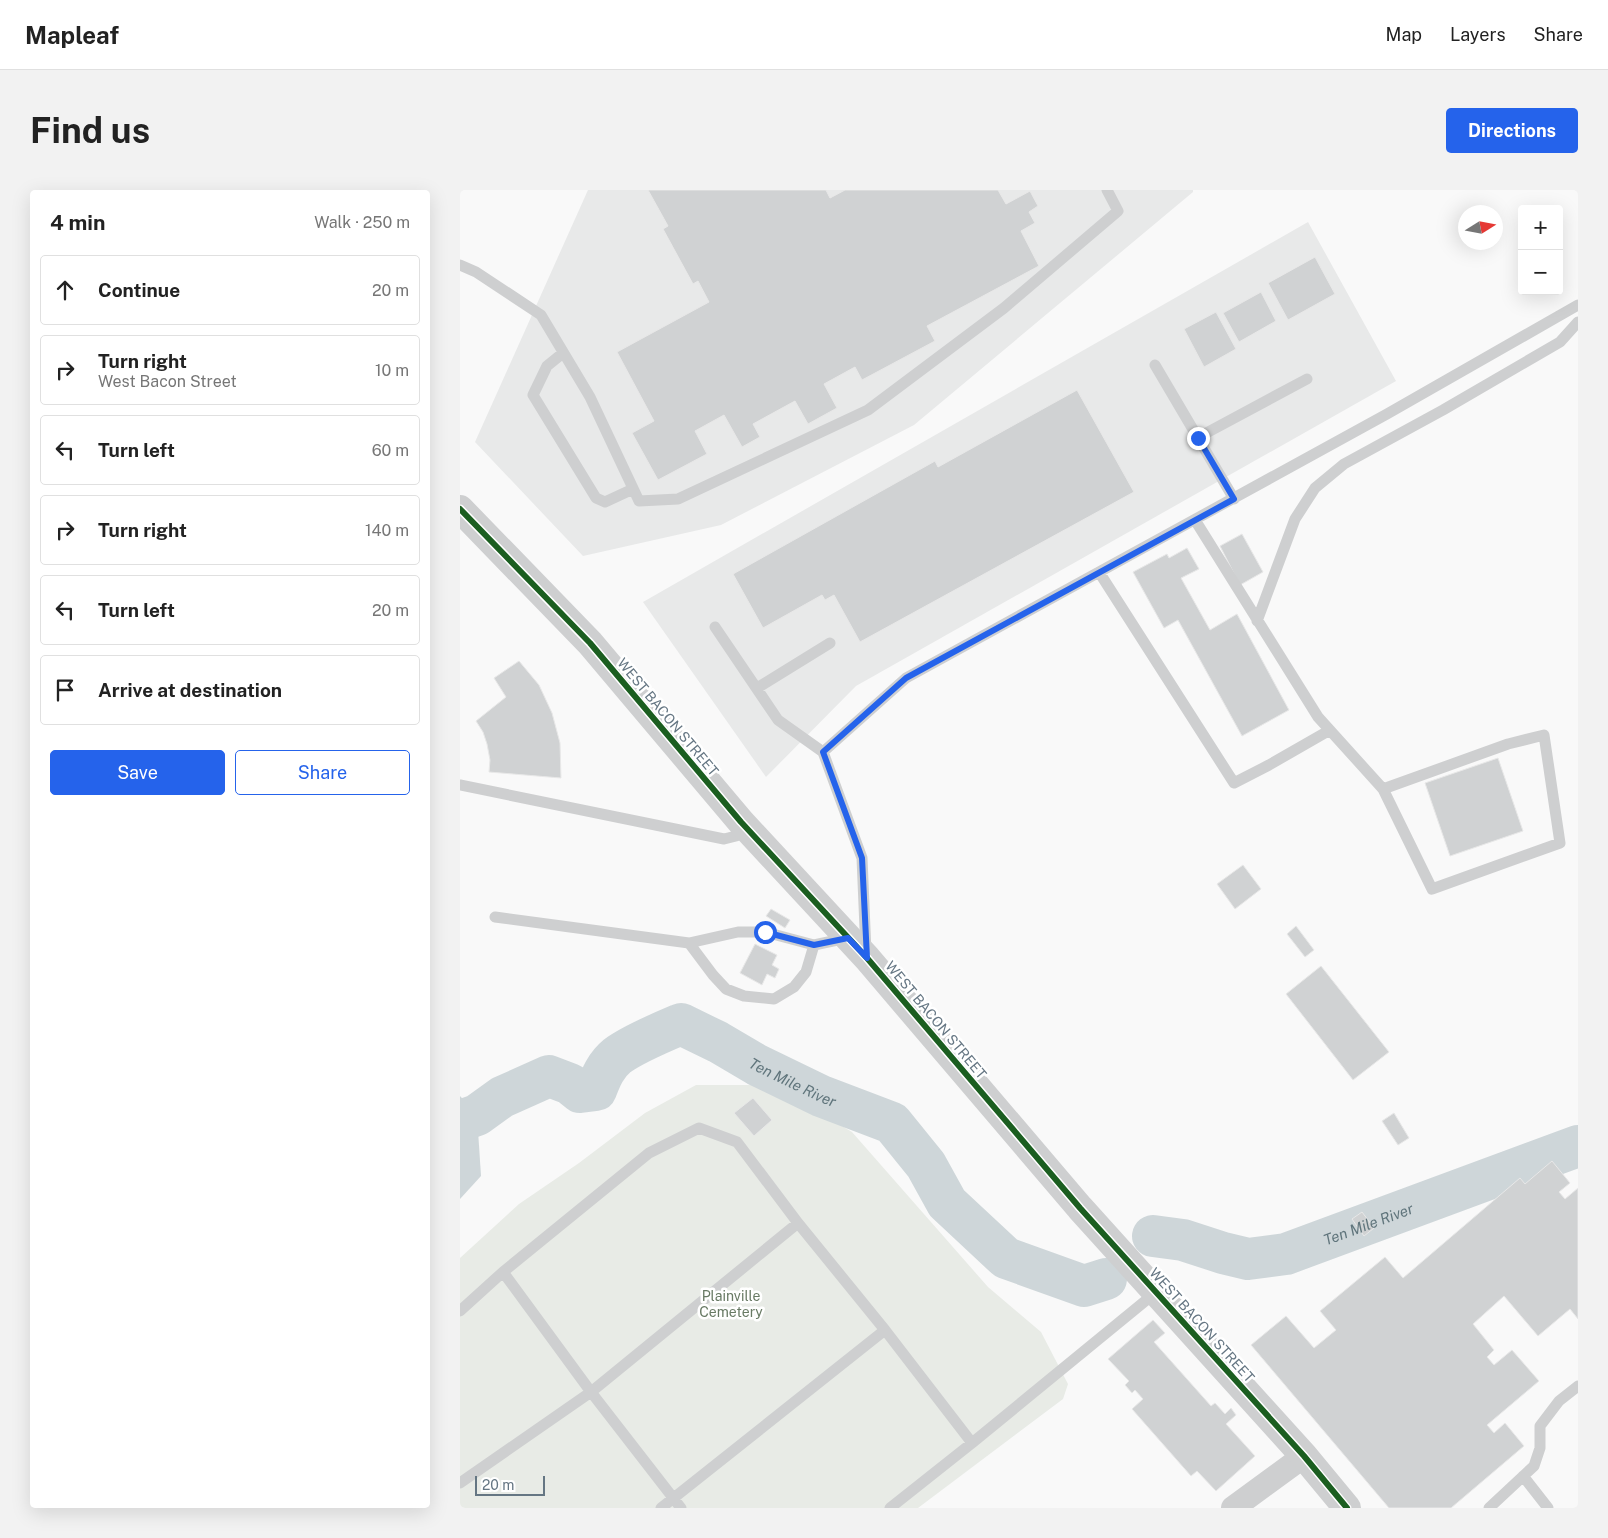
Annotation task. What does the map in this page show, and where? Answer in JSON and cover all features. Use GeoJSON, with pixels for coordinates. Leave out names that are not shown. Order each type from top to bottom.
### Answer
{"type":"FeatureCollection","features":[{"type":"Feature","properties":{"kind":"street","name":"WEST BACON STREET"},"geometry":{"type":"LineString","coordinates":[[460,509],[590,643],[746,828],[867,958],[1073,1201],[1304,1456],[1347,1508]]}},
{"type":"Feature","properties":{"kind":"street"},"geometry":{"type":"LineString","coordinates":[[1233,1508],[1304,1456]]}},
{"type":"Feature","properties":{"kind":"lane"},"geometry":{"type":"LineString","coordinates":[[460,265],[476,272],[541,315],[590,397],[639,500],[678,499],[868,410],[1004,308],[1118,211],[1107,190]]}},
{"type":"Feature","properties":{"kind":"lane"},"geometry":{"type":"LineString","coordinates":[[823,752],[906,678],[1234,499],[1578,305],[1578,313]]}},
{"type":"Feature","properties":{"kind":"lane"},"geometry":{"type":"LineString","coordinates":[[1257,620],[1295,518],[1315,488],[1344,464],[1443,410],[1560,342],[1578,322]]}},
{"type":"Feature","properties":{"kind":"lane"},"geometry":{"type":"LineString","coordinates":[[563,353],[547,366],[533,395],[596,498],[605,502],[633,488]]}},
{"type":"Feature","properties":{"kind":"lane"},"geometry":{"type":"LineString","coordinates":[[1155,365],[1234,499]]}},
{"type":"Feature","properties":{"kind":"lane"},"geometry":{"type":"LineString","coordinates":[[1198,438],[1307,379]]}},
{"type":"Feature","properties":{"kind":"lane"},"geometry":{"type":"LineString","coordinates":[[1195,520],[1318,717],[1383,789],[1432,889],[1560,843],[1544,735],[1508,744],[1383,789]]}},
{"type":"Feature","properties":{"kind":"lane"},"geometry":{"type":"LineString","coordinates":[[1099,572],[1234,783],[1330,730]]}},
{"type":"Feature","properties":{"kind":"lane"},"geometry":{"type":"LineString","coordinates":[[715,627],[778,720],[823,752],[862,858],[867,958]]}},
{"type":"Feature","properties":{"kind":"lane"},"geometry":{"type":"LineString","coordinates":[[757,688],[830,643]]}},
{"type":"Feature","properties":{"kind":"lane"},"geometry":{"type":"LineString","coordinates":[[460,785],[724,839],[736,836],[746,828]]}},
{"type":"Feature","properties":{"kind":"lane"},"geometry":{"type":"LineString","coordinates":[[495,917],[689,943],[738,932],[765,932],[814,945],[848,938]]}},
{"type":"Feature","properties":{"kind":"lane"},"geometry":{"type":"LineString","coordinates":[[689,943],[713,975],[726,988],[744,996],[774,999],[794,987],[806,972],[814,945]]}},
{"type":"Feature","properties":{"kind":"lane"},"geometry":{"type":"LineString","coordinates":[[460,1312],[503,1272],[649,1153],[699,1128],[737,1142],[798,1223],[885,1330],[972,1443]]}},
{"type":"Feature","properties":{"kind":"lane"},"geometry":{"type":"LineString","coordinates":[[460,1483],[591,1392],[798,1223]]}},
{"type":"Feature","properties":{"kind":"lane"},"geometry":{"type":"LineString","coordinates":[[503,1272],[591,1392],[677,1503]]}},
{"type":"Feature","properties":{"kind":"lane"},"geometry":{"type":"LineString","coordinates":[[890,1508],[1155,1293]]}},
{"type":"Feature","properties":{"kind":"lane"},"geometry":{"type":"LineString","coordinates":[[661,1508],[677,1503],[885,1330]]}},
{"type":"Feature","properties":{"kind":"lane"},"geometry":{"type":"LineString","coordinates":[[1490,1508],[1534,1466],[1540,1448],[1540,1426],[1559,1401],[1578,1386]]}},
{"type":"Feature","properties":{"kind":"lane"},"geometry":{"type":"LineString","coordinates":[[1523,1476],[1548,1508]]}},
{"type":"Feature","properties":{"kind":"shaded area"},"geometry":{"type":"Polygon","coordinates":[[[588,190],[1193,190],[1193,192],[914,425],[721,525],[583,556],[475,442],[588,190]]]}},
{"type":"Feature","properties":{"kind":"shaded area"},"geometry":{"type":"Polygon","coordinates":[[[1308,222],[1396,381],[856,686],[766,777],[643,602],[1308,222]]]}},
{"type":"Feature","properties":{"kind":"shaded area"},"geometry":{"type":"Polygon","coordinates":[[[460,1096],[477,1115],[481,1176],[460,1199],[460,1096]]]}},
{"type":"Feature","properties":{"kind":"green space","name":"Plainville Cemetery"},"geometry":{"type":"Polygon","coordinates":[[[696,1085],[774,1085],[852,1132],[988,1287],[1041,1332],[1068,1384],[1063,1399],[918,1508],[460,1508],[460,1258],[519,1204],[579,1163],[645,1113],[696,1085]]]}},
{"type":"Feature","properties":{"kind":"building"},"geometry":{"type":"Polygon","coordinates":[[[648,190],[826,190],[830,198],[845,190],[998,190],[1006,204],[1030,191],[1038,206],[1029,212],[1035,223],[1021,231],[1039,266],[927,326],[935,341],[862,380],[855,367],[824,384],[837,408],[808,424],[795,401],[753,424],[760,437],[742,447],[724,415],[695,431],[707,454],[658,480],[632,433],[654,421],[617,352],[709,302],[698,281],[693,284],[663,229],[668,226],[648,190]]]}},
{"type":"Feature","properties":{"kind":"building"},"geometry":{"type":"Polygon","coordinates":[[[1315,257],[1335,294],[1288,320],[1268,283],[1315,257]]]}},
{"type":"Feature","properties":{"kind":"building"},"geometry":{"type":"Polygon","coordinates":[[[1261,292],[1276,321],[1239,342],[1223,313],[1261,292]]]}},
{"type":"Feature","properties":{"kind":"building"},"geometry":{"type":"Polygon","coordinates":[[[1216,312],[1236,349],[1204,367],[1184,329],[1216,312]]]}},
{"type":"Feature","properties":{"kind":"building"},"geometry":{"type":"Polygon","coordinates":[[[1077,390],[1134,492],[860,642],[834,595],[825,600],[822,595],[763,628],[733,574],[935,461],[938,467],[1077,390]]]}},
{"type":"Feature","properties":{"kind":"building"},"geometry":{"type":"Polygon","coordinates":[[[1242,534],[1263,572],[1240,585],[1220,546],[1242,534]]]}},
{"type":"Feature","properties":{"kind":"building"},"geometry":{"type":"Polygon","coordinates":[[[1187,548],[1199,569],[1181,578],[1210,630],[1237,614],[1289,710],[1242,736],[1178,620],[1164,628],[1133,572],[1167,554],[1169,558],[1187,548]]]}},
{"type":"Feature","properties":{"kind":"building"},"geometry":{"type":"Polygon","coordinates":[[[519,661],[539,685],[552,713],[560,743],[561,778],[489,772],[490,760],[487,744],[483,732],[476,721],[506,697],[494,678],[519,661]]]}},
{"type":"Feature","properties":{"kind":"building"},"geometry":{"type":"Polygon","coordinates":[[[1498,758],[1523,831],[1450,856],[1425,783],[1498,758]]]}},
{"type":"Feature","properties":{"kind":"building"},"geometry":{"type":"Polygon","coordinates":[[[1243,865],[1261,889],[1235,909],[1217,884],[1243,865]]]}},
{"type":"Feature","properties":{"kind":"building"},"geometry":{"type":"Polygon","coordinates":[[[771,909],[790,920],[785,928],[766,916],[771,909]]]}},
{"type":"Feature","properties":{"kind":"building"},"geometry":{"type":"Polygon","coordinates":[[[1296,926],[1314,950],[1305,957],[1287,934],[1296,926]]]}},
{"type":"Feature","properties":{"kind":"building"},"geometry":{"type":"Polygon","coordinates":[[[755,944],[777,955],[772,965],[779,969],[775,978],[767,974],[762,985],[740,973],[755,944]]]}},
{"type":"Feature","properties":{"kind":"building"},"geometry":{"type":"Polygon","coordinates":[[[1321,966],[1389,1052],[1353,1080],[1286,994],[1321,966]]]}},
{"type":"Feature","properties":{"kind":"building"},"geometry":{"type":"Polygon","coordinates":[[[753,1098],[772,1120],[754,1136],[734,1113],[753,1098]]]}},
{"type":"Feature","properties":{"kind":"building"},"geometry":{"type":"Polygon","coordinates":[[[1394,1113],[1409,1138],[1398,1145],[1382,1121],[1394,1113]]]}},
{"type":"Feature","properties":{"kind":"building"},"geometry":{"type":"Polygon","coordinates":[[[1552,1161],[1570,1183],[1559,1192],[1565,1199],[1578,1188],[1578,1319],[1570,1309],[1538,1336],[1504,1296],[1473,1324],[1494,1350],[1487,1357],[1494,1365],[1512,1350],[1539,1381],[1487,1425],[1494,1433],[1505,1423],[1524,1446],[1451,1508],[1389,1508],[1251,1345],[1286,1316],[1314,1348],[1336,1330],[1320,1311],[1385,1257],[1403,1278],[1520,1178],[1525,1184],[1552,1161]]]}},
{"type":"Feature","properties":{"kind":"building"},"geometry":{"type":"Polygon","coordinates":[[[1362,1212],[1374,1228],[1364,1236],[1352,1219],[1362,1212]]]}},
{"type":"Feature","properties":{"kind":"building"},"geometry":{"type":"Polygon","coordinates":[[[1153,1320],[1165,1333],[1154,1342],[1211,1406],[1215,1403],[1225,1414],[1231,1408],[1236,1415],[1226,1424],[1255,1456],[1216,1491],[1197,1471],[1191,1476],[1132,1409],[1143,1399],[1135,1390],[1132,1393],[1125,1385],[1129,1381],[1108,1359],[1153,1320]]]}},
{"type":"Feature","properties":{"kind":"waterway","name":"Ten Mile River"},"geometry":{"type":"LineString","coordinates":[[460,1121],[477,1115],[502,1097],[549,1076],[570,1084],[580,1092],[596,1090],[607,1067],[617,1056],[639,1043],[681,1024],[718,1042],[757,1065],[821,1096],[892,1123],[926,1165],[947,1203],[1006,1258],[1084,1286],[1106,1279]]}},
{"type":"Feature","properties":{"kind":"waterway","name":"Ten Mile River"},"geometry":{"type":"LineString","coordinates":[[1153,1236],[1183,1240],[1248,1259],[1286,1254],[1578,1146]]}},
{"type":"Feature","properties":{"kind":"cycle path"},"geometry":{"type":"LineString","coordinates":[[460,509],[590,643],[741,822],[867,958],[1080,1208],[1304,1456],[1347,1508]]}},
{"type":"Feature","properties":{"kind":"route"},"geometry":{"type":"LineString","coordinates":[[765,932],[814,945],[848,938],[867,958],[862,858],[823,752],[906,678],[1234,499],[1198,438]]}}]}
